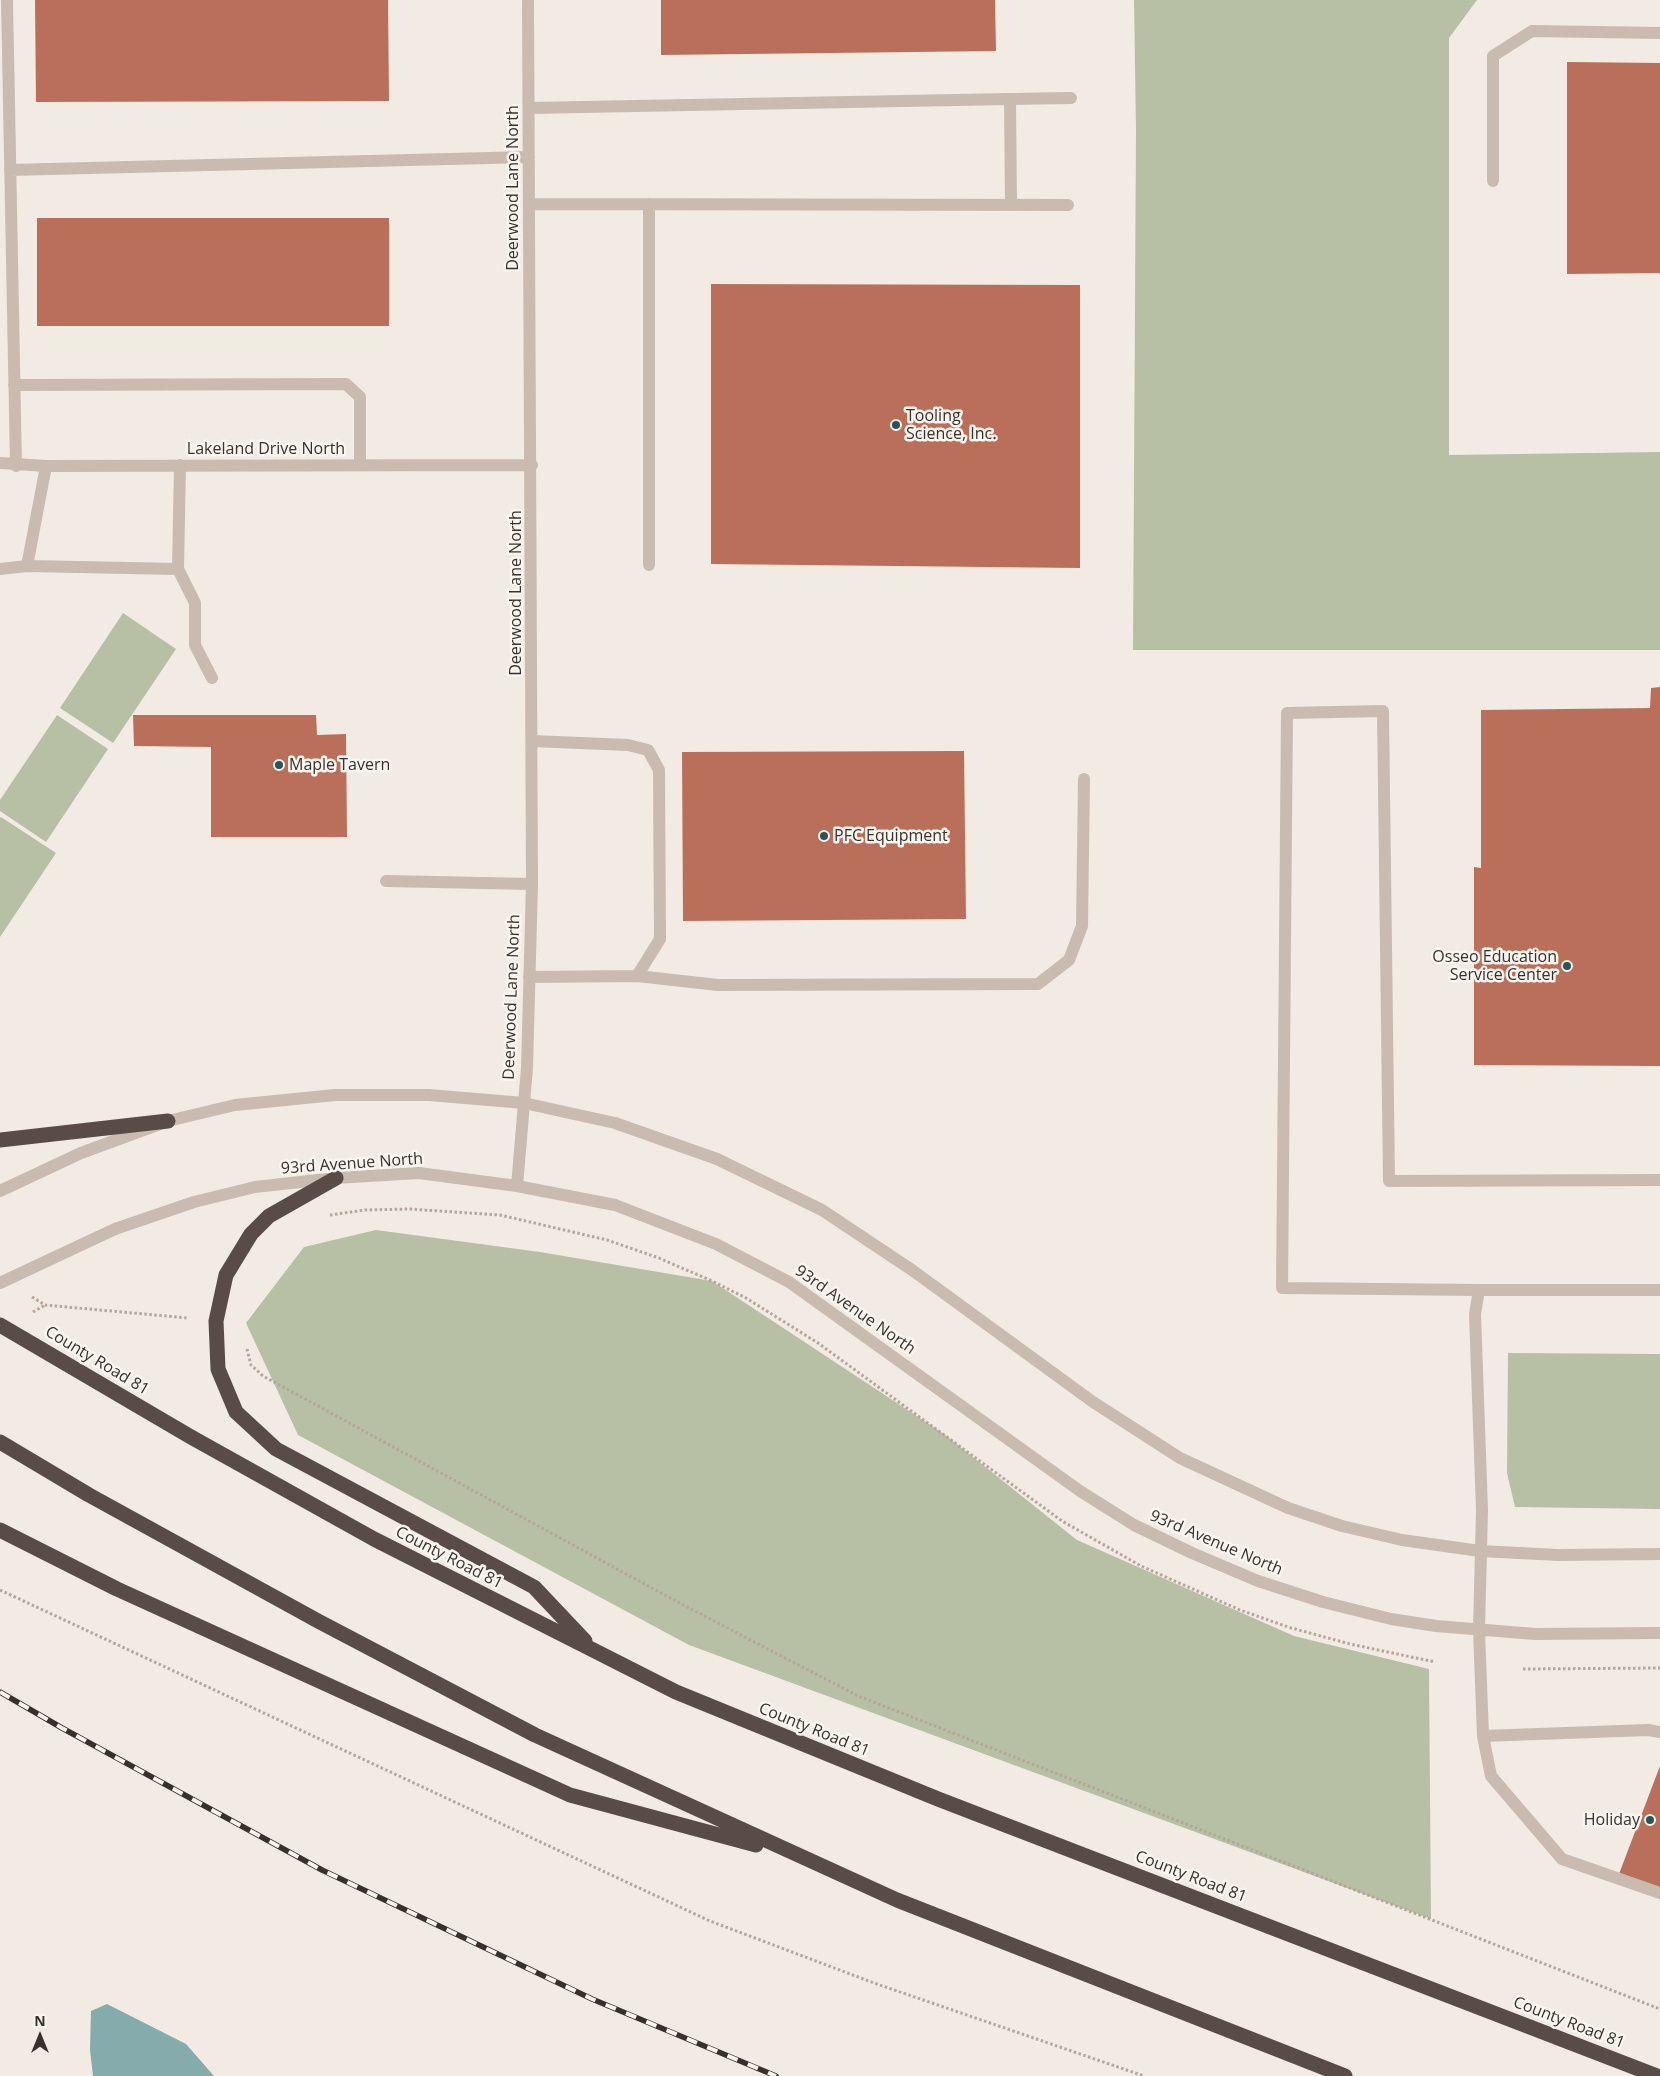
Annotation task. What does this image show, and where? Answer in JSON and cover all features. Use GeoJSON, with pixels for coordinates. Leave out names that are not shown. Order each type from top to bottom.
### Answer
{"type":"FeatureCollection","features":[{"type":"Feature","properties":{"kind":"highway"},"geometry":{"type":"LineString","coordinates":[[0,1140],[168,1121]]}},
{"type":"Feature","properties":{"kind":"highway"},"geometry":{"type":"LineString","coordinates":[[336,1178],[270,1216],[250,1234],[226,1275],[216,1321],[218,1369],[236,1412],[276,1448],[534,1587],[593,1650]]}},
{"type":"Feature","properties":{"kind":"highway","name":"County Road 81"},"geometry":{"type":"LineString","coordinates":[[0,1324],[190,1437],[374,1539],[676,1692],[775,1734],[1657,2076]]}},
{"type":"Feature","properties":{"kind":"highway"},"geometry":{"type":"LineString","coordinates":[[0,1442],[148,1528],[535,1735],[915,1908],[1345,2076]]}},
{"type":"Feature","properties":{"kind":"highway"},"geometry":{"type":"LineString","coordinates":[[0,1530],[117,1589],[570,1795],[803,1858]]}},
{"type":"Feature","properties":{"kind":"street"},"geometry":{"type":"LineString","coordinates":[[7,0],[16,466]]}},
{"type":"Feature","properties":{"kind":"street","name":"Deerwood Lane North"},"geometry":{"type":"LineString","coordinates":[[516,1186],[524,1103],[532,884],[532,465],[528,0]]}},
{"type":"Feature","properties":{"kind":"street"},"geometry":{"type":"LineString","coordinates":[[1492,181],[1492,56],[1532,31],[1660,33]]}},
{"type":"Feature","properties":{"kind":"street"},"geometry":{"type":"LineString","coordinates":[[529,108],[1071,98]]}},
{"type":"Feature","properties":{"kind":"street"},"geometry":{"type":"LineString","coordinates":[[1010,99],[1011,205]]}},
{"type":"Feature","properties":{"kind":"street"},"geometry":{"type":"LineString","coordinates":[[10,170],[529,157]]}},
{"type":"Feature","properties":{"kind":"street"},"geometry":{"type":"LineString","coordinates":[[530,204],[1068,205]]}},
{"type":"Feature","properties":{"kind":"street"},"geometry":{"type":"LineString","coordinates":[[649,204],[649,566]]}},
{"type":"Feature","properties":{"kind":"street"},"geometry":{"type":"LineString","coordinates":[[14,385],[346,384],[360,396],[360,465]]}},
{"type":"Feature","properties":{"kind":"street","name":"Lakeland Drive North"},"geometry":{"type":"LineString","coordinates":[[0,464],[16,466],[532,465]]}},
{"type":"Feature","properties":{"kind":"street"},"geometry":{"type":"LineString","coordinates":[[180,465],[178,569],[195,604],[195,645],[212,678]]}},
{"type":"Feature","properties":{"kind":"street"},"geometry":{"type":"LineString","coordinates":[[27,566],[46,466]]}},
{"type":"Feature","properties":{"kind":"street"},"geometry":{"type":"LineString","coordinates":[[0,569],[27,566],[178,569]]}},
{"type":"Feature","properties":{"kind":"street"},"geometry":{"type":"LineString","coordinates":[[1660,1180],[1389,1181],[1383,711],[1287,712],[1282,1288],[1660,1290]]}},
{"type":"Feature","properties":{"kind":"street"},"geometry":{"type":"LineString","coordinates":[[532,741],[628,745],[648,750],[659,770],[660,939],[637,976]]}},
{"type":"Feature","properties":{"kind":"street"},"geometry":{"type":"LineString","coordinates":[[529,977],[637,976],[718,986],[1038,984],[1068,960],[1082,926],[1084,779]]}},
{"type":"Feature","properties":{"kind":"street"},"geometry":{"type":"LineString","coordinates":[[386,881],[532,884]]}},
{"type":"Feature","properties":{"kind":"street"},"geometry":{"type":"LineString","coordinates":[[0,1191],[81,1152],[168,1121],[235,1105],[335,1095],[429,1095],[524,1103],[615,1123],[717,1159],[822,1210],[912,1270],[1093,1402],[1180,1458],[1288,1508],[1342,1526],[1402,1540],[1480,1551],[1558,1554],[1660,1554]]}},
{"type":"Feature","properties":{"kind":"street","name":"93rd Avenue North"},"geometry":{"type":"LineString","coordinates":[[0,1283],[115,1228],[194,1202],[255,1187],[336,1178],[419,1173],[516,1186],[615,1206],[716,1244],[789,1282],[1080,1491],[1134,1525],[1192,1553],[1258,1581],[1323,1602],[1392,1619],[1479,1630],[1535,1634],[1660,1634]]}},
{"type":"Feature","properties":{"kind":"street"},"geometry":{"type":"LineString","coordinates":[[1479,1290],[1475,1314],[1482,1510],[1479,1630],[1483,1736],[1491,1776],[1562,1859],[1660,1893]]}},
{"type":"Feature","properties":{"kind":"street"},"geometry":{"type":"LineString","coordinates":[[1483,1736],[1648,1730],[1660,1732]]}},
{"type":"Feature","properties":{"kind":"path"},"geometry":{"type":"LineString","coordinates":[[325,1217],[365,1210],[409,1209],[500,1216],[608,1240],[659,1258],[746,1298],[818,1343],[1062,1521],[1141,1566],[1240,1610],[1288,1627],[1350,1644],[1435,1662]]}},
{"type":"Feature","properties":{"kind":"path"},"geometry":{"type":"LineString","coordinates":[[45,1305],[194,1318]]}},
{"type":"Feature","properties":{"kind":"path"},"geometry":{"type":"LineString","coordinates":[[246,1346],[251,1365],[263,1376],[672,1599],[858,1696],[1660,2009]]}},
{"type":"Feature","properties":{"kind":"path"},"geometry":{"type":"LineString","coordinates":[[0,1590],[710,1921],[874,1983],[1144,2076]]}},
{"type":"Feature","properties":{"kind":"path"},"geometry":{"type":"LineString","coordinates":[[1522,1669],[1660,1668]]}},
{"type":"Feature","properties":{"kind":"green space"},"geometry":{"type":"Polygon","coordinates":[[[1134,0],[1477,0],[1449,38],[1449,455],[1660,452],[1660,650],[1133,650],[1136,130],[1134,0]]]}},
{"type":"Feature","properties":{"kind":"green space"},"geometry":{"type":"Polygon","coordinates":[[[123,613],[176,649],[113,743],[60,708],[123,613]]]}},
{"type":"Feature","properties":{"kind":"green space"},"geometry":{"type":"Polygon","coordinates":[[[57,715],[108,749],[46,842],[0,811],[0,800],[57,715]]]}},
{"type":"Feature","properties":{"kind":"green space"},"geometry":{"type":"Polygon","coordinates":[[[0,818],[56,853],[0,937],[0,818]]]}},
{"type":"Feature","properties":{"kind":"green space"},"geometry":{"type":"Polygon","coordinates":[[[376,1230],[540,1252],[712,1281],[944,1434],[1077,1540],[1294,1636],[1429,1669],[1431,1919],[689,1645],[298,1435],[246,1323],[304,1247],[376,1230]]]}},
{"type":"Feature","properties":{"kind":"green space"},"geometry":{"type":"Polygon","coordinates":[[[1508,1353],[1660,1354],[1660,1509],[1515,1507],[1507,1473],[1508,1353]]]}},
{"type":"Feature","properties":{"kind":"water"},"geometry":{"type":"Polygon","coordinates":[[[107,2004],[186,2044],[214,2076],[93,2076],[90,2050],[91,2011],[107,2004]]]}},
{"type":"Feature","properties":{"kind":"building"},"geometry":{"type":"Polygon","coordinates":[[[35,0],[388,0],[389,101],[36,102],[35,0]]]}},
{"type":"Feature","properties":{"kind":"building"},"geometry":{"type":"Polygon","coordinates":[[[661,0],[995,0],[996,51],[661,55],[661,0]]]}},
{"type":"Feature","properties":{"kind":"building"},"geometry":{"type":"Polygon","coordinates":[[[1567,62],[1660,63],[1660,273],[1567,274],[1567,62]]]}},
{"type":"Feature","properties":{"kind":"building"},"geometry":{"type":"Polygon","coordinates":[[[37,218],[389,218],[389,326],[37,326],[37,218]]]}},
{"type":"Feature","properties":{"kind":"building","name":"Tooling Science, Inc."},"geometry":{"type":"Polygon","coordinates":[[[711,284],[1080,285],[1080,568],[711,564],[711,284]]]}},
{"type":"Feature","properties":{"kind":"building","name":"Osseo Education Service Center"},"geometry":{"type":"Polygon","coordinates":[[[1660,687],[1660,1066],[1474,1065],[1474,867],[1481,868],[1481,710],[1650,708],[1651,688],[1660,687]]]}},
{"type":"Feature","properties":{"kind":"building","name":"Maple Tavern"},"geometry":{"type":"Polygon","coordinates":[[[133,715],[316,715],[317,735],[346,734],[347,837],[211,837],[211,747],[134,746],[133,715]]]}},
{"type":"Feature","properties":{"kind":"building","name":"PFC Equipment"},"geometry":{"type":"Polygon","coordinates":[[[964,751],[966,919],[683,921],[682,752],[964,751]]]}},
{"type":"Feature","properties":{"kind":"building","name":"Holiday"},"geometry":{"type":"Polygon","coordinates":[[[1660,1766],[1660,1889],[1619,1874],[1660,1766]]]}},
{"type":"Feature","properties":{"kind":"railway"},"geometry":{"type":"LineString","coordinates":[[0,1692],[62,1728],[322,1870],[592,1999],[776,2076]]}},
{"type":"Feature","properties":{"kind":"place","name":"Tooling Science, Inc."},"geometry":{"type":"Point","coordinates":[896,425]}},
{"type":"Feature","properties":{"kind":"place","name":"Maple Tavern"},"geometry":{"type":"Point","coordinates":[279,765]}},
{"type":"Feature","properties":{"kind":"place","name":"PFC Equipment"},"geometry":{"type":"Point","coordinates":[824,836]}},
{"type":"Feature","properties":{"kind":"place","name":"Osseo Education Service Center"},"geometry":{"type":"Point","coordinates":[1567,966]}},
{"type":"Feature","properties":{"kind":"place","name":"Holiday"},"geometry":{"type":"Point","coordinates":[1650,1820]}}]}
